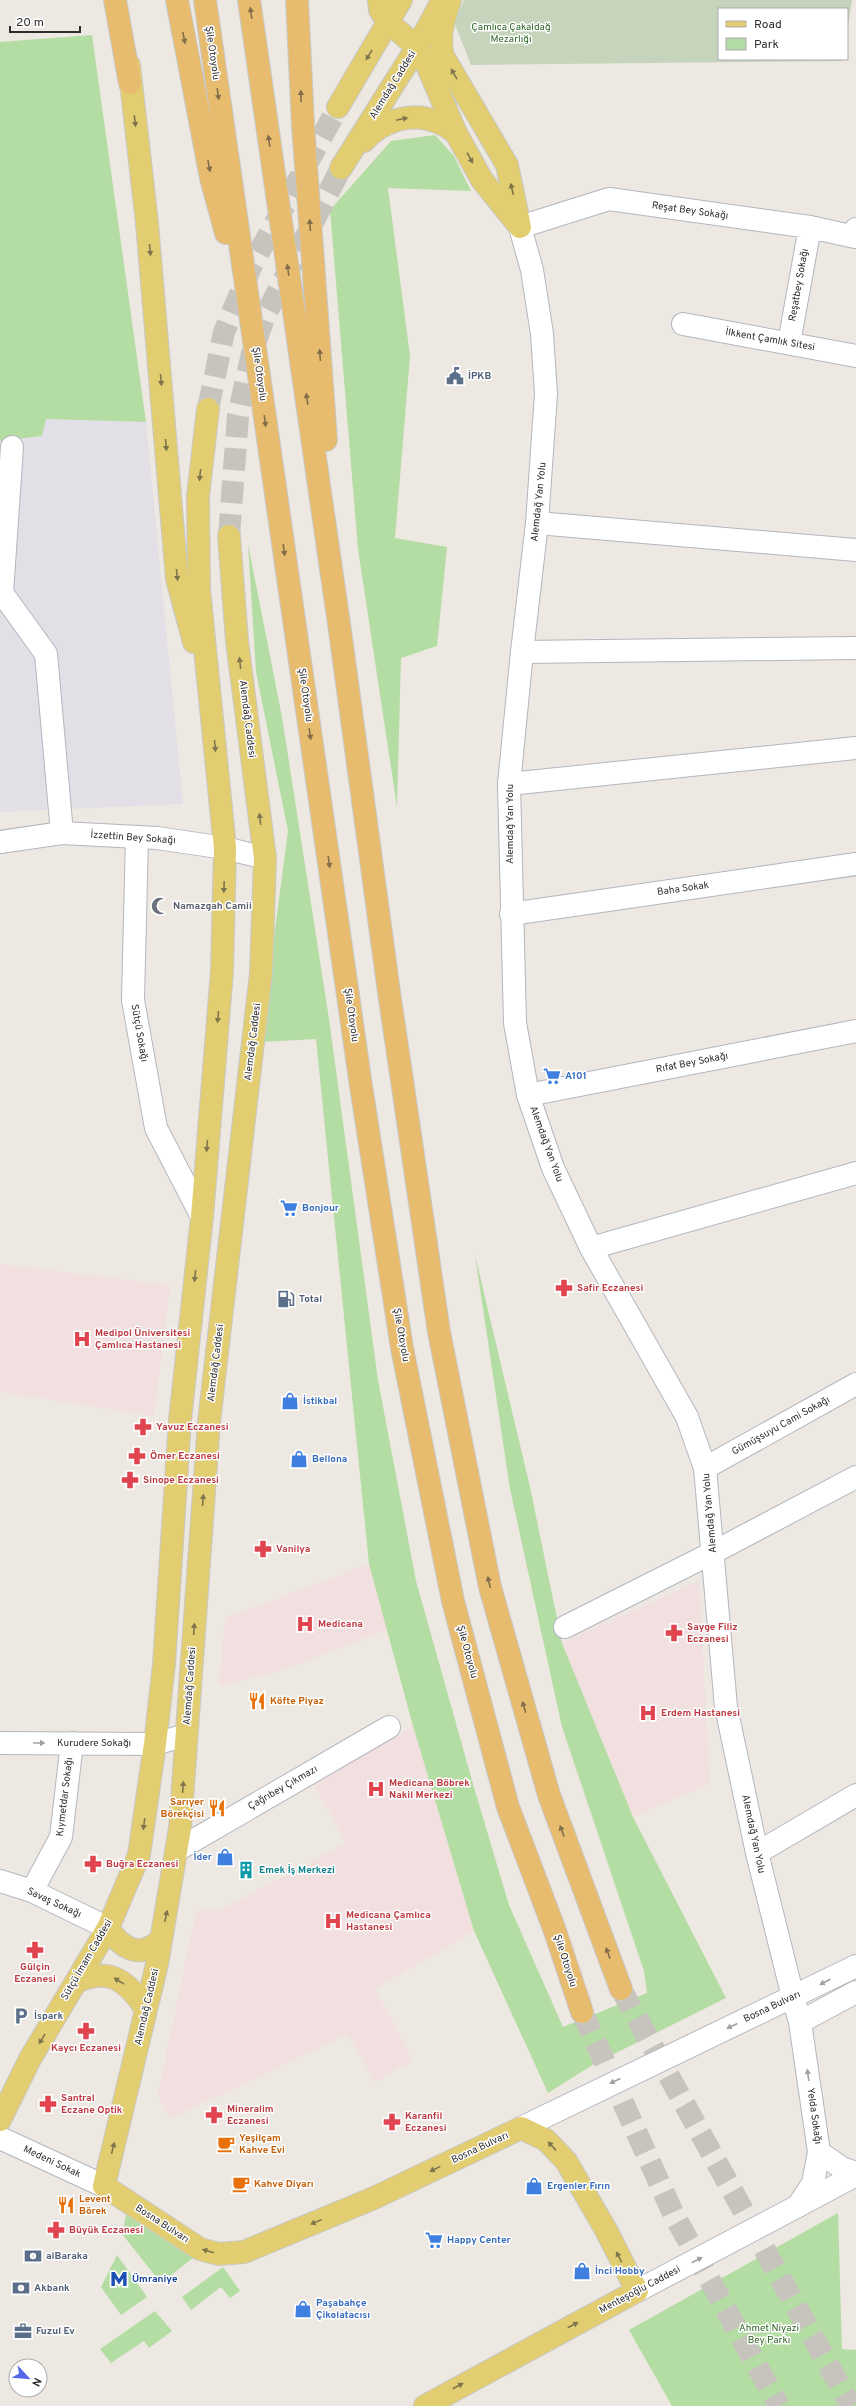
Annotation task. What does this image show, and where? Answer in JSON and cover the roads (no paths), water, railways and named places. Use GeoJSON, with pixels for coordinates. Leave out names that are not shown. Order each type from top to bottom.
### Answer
{"type":"FeatureCollection","features":[{"type":"Feature","properties":{"kind":"highway"},"geometry":{"type":"LineString","coordinates":[[115,0],[130,82]]}},
{"type":"Feature","properties":{"kind":"highway"},"geometry":{"type":"LineString","coordinates":[[177,0],[211,178],[252,327]]}},
{"type":"Feature","properties":{"kind":"highway","name":"Şile Otoyolu"},"geometry":{"type":"LineString","coordinates":[[205,0],[361,1086],[402,1348],[453,1600],[506,1799],[555,1931],[582,2012]]}},
{"type":"Feature","properties":{"kind":"highway"},"geometry":{"type":"LineString","coordinates":[[249,0],[340,631],[388,992],[439,1332],[490,1587],[549,1795],[621,1989]]}},
{"type":"Feature","properties":{"kind":"highway"},"geometry":{"type":"LineString","coordinates":[[298,0],[303,125],[340,631]]}},
{"type":"Feature","properties":{"kind":"main road"},"geometry":{"type":"LineString","coordinates":[[124,0],[130,82],[147,223],[177,579],[211,707]]}},
{"type":"Feature","properties":{"kind":"main road"},"geometry":{"type":"LineString","coordinates":[[378,0],[380,10],[388,22],[417,47],[427,65],[456,133],[482,180],[520,227]]}},
{"type":"Feature","properties":{"kind":"main road"},"geometry":{"type":"LineString","coordinates":[[338,107],[401,0]]}},
{"type":"Feature","properties":{"kind":"main road","name":"Alemdağ Caddesi"},"geometry":{"type":"LineString","coordinates":[[443,0],[417,47],[341,168],[372,131],[388,123],[405,118],[422,118],[437,122],[456,133]]}},
{"type":"Feature","properties":{"kind":"main road"},"geometry":{"type":"LineString","coordinates":[[450,0],[441,30],[440,42],[443,56],[507,165],[520,227]]}},
{"type":"Feature","properties":{"kind":"main road"},"geometry":{"type":"LineString","coordinates":[[155,1744],[164,1664],[180,1420],[202,1217],[222,972],[225,848],[199,589],[198,496],[208,409]]}},
{"type":"Feature","properties":{"kind":"main road","name":"Alemdağ Caddesi"},"geometry":{"type":"LineString","coordinates":[[104,2186],[162,1939],[177,1850],[209,1422],[261,973],[265,858],[237,641],[229,536]]}},
{"type":"Feature","properties":{"kind":"main road","name":"Sütçü İmam Caddesi"},"geometry":{"type":"LineString","coordinates":[[0,2120],[30,2058],[108,1928],[139,1855],[155,1744]]}},
{"type":"Feature","properties":{"kind":"main road"},"geometry":{"type":"LineString","coordinates":[[108,1928],[117,1941],[128,1949],[141,1950],[153,1948],[162,1939]]}},
{"type":"Feature","properties":{"kind":"main road"},"geometry":{"type":"LineString","coordinates":[[76,1982],[89,1976],[103,1974],[115,1978],[137,1996],[145,2008]]}},
{"type":"Feature","properties":{"kind":"main road"},"geometry":{"type":"LineString","coordinates":[[520,2128],[546,2140],[566,2162],[606,2230],[637,2291]]}},
{"type":"Feature","properties":{"kind":"main road","name":"Bosna Bulvarı"},"geometry":{"type":"LineString","coordinates":[[104,2186],[200,2249],[219,2254],[244,2252],[374,2198],[520,2128]]}},
{"type":"Feature","properties":{"kind":"main road","name":"Menteşoğlu Caddesi"},"geometry":{"type":"LineString","coordinates":[[425,2406],[637,2291]]}},
{"type":"Feature","properties":{"kind":"street","name":"Reşat Bey Sokağı"},"geometry":{"type":"LineString","coordinates":[[520,227],[609,199],[856,234]]}},
{"type":"Feature","properties":{"kind":"street","name":"Alemdağ Yan Yolu"},"geometry":{"type":"LineString","coordinates":[[520,227],[532,270],[542,334],[546,394],[537,523],[509,784],[511,914],[515,1023],[528,1095],[553,1168],[591,1248],[687,1417],[705,1468],[714,1552],[726,1707],[757,1853],[800,2022]]}},
{"type":"Feature","properties":{"kind":"street","name":"Reşatbey Sokağı"},"geometry":{"type":"LineString","coordinates":[[789,343],[810,227]]}},
{"type":"Feature","properties":{"kind":"street","name":"İlkkent Çamlık Sitesi"},"geometry":{"type":"LineString","coordinates":[[683,324],[856,356]]}},
{"type":"Feature","properties":{"kind":"street"},"geometry":{"type":"LineString","coordinates":[[12,447],[2,593],[46,654],[62,833]]}},
{"type":"Feature","properties":{"kind":"street"},"geometry":{"type":"LineString","coordinates":[[537,523],[856,550]]}},
{"type":"Feature","properties":{"kind":"street"},"geometry":{"type":"LineString","coordinates":[[522,652],[856,648]]}},
{"type":"Feature","properties":{"kind":"street"},"geometry":{"type":"LineString","coordinates":[[509,784],[856,748]]}},
{"type":"Feature","properties":{"kind":"street","name":"İzzettin Bey Sokağı"},"geometry":{"type":"LineString","coordinates":[[0,842],[62,833],[137,837],[225,848],[265,858]]}},
{"type":"Feature","properties":{"kind":"street","name":"Sütçü Sokağı"},"geometry":{"type":"LineString","coordinates":[[137,837],[133,1000],[156,1128],[202,1217]]}},
{"type":"Feature","properties":{"kind":"street","name":"Baha Sokak"},"geometry":{"type":"LineString","coordinates":[[511,914],[856,864]]}},
{"type":"Feature","properties":{"kind":"street","name":"Rıfat Bey Sokağı"},"geometry":{"type":"LineString","coordinates":[[528,1095],[856,1031]]}},
{"type":"Feature","properties":{"kind":"street"},"geometry":{"type":"LineString","coordinates":[[591,1248],[856,1173]]}},
{"type":"Feature","properties":{"kind":"street","name":"Gümüşsuyu Cami Sokağı"},"geometry":{"type":"LineString","coordinates":[[705,1468],[855,1389]]}},
{"type":"Feature","properties":{"kind":"street"},"geometry":{"type":"LineString","coordinates":[[565,1627],[714,1552],[856,1477]]}},
{"type":"Feature","properties":{"kind":"street","name":"Çağrıbey Çıkmazı"},"geometry":{"type":"LineString","coordinates":[[177,1850],[389,1727]]}},
{"type":"Feature","properties":{"kind":"street","name":"Kurudere Sokağı"},"geometry":{"type":"LineString","coordinates":[[0,1743],[155,1744],[186,1735]]}},
{"type":"Feature","properties":{"kind":"street","name":"Kıymetdar Sokağı"},"geometry":{"type":"LineString","coordinates":[[32,1891],[61,1837],[72,1743]]}},
{"type":"Feature","properties":{"kind":"street"},"geometry":{"type":"LineString","coordinates":[[757,1853],[856,1795]]}},
{"type":"Feature","properties":{"kind":"street","name":"Savaş Sokağı"},"geometry":{"type":"LineString","coordinates":[[0,1881],[32,1891],[108,1928]]}},
{"type":"Feature","properties":{"kind":"street","name":"Bosna Bulvarı"},"geometry":{"type":"LineString","coordinates":[[520,2128],[856,1966]]}},
{"type":"Feature","properties":{"kind":"street"},"geometry":{"type":"LineString","coordinates":[[800,2022],[856,1992]]}},
{"type":"Feature","properties":{"kind":"street","name":"Yelda Sokağı"},"geometry":{"type":"LineString","coordinates":[[798,2206],[813,2182],[819,2152],[800,2022]]}},
{"type":"Feature","properties":{"kind":"street","name":"Medeni Sokak"},"geometry":{"type":"LineString","coordinates":[[0,2138],[104,2186]]}},
{"type":"Feature","properties":{"kind":"street"},"geometry":{"type":"LineString","coordinates":[[819,2152],[842,2168],[856,2174]]}},
{"type":"Feature","properties":{"kind":"street","name":"Menteşoğlu Caddesi"},"geometry":{"type":"LineString","coordinates":[[637,2291],[856,2174]]}},
{"type":"Feature","properties":{"kind":"tunnel"},"geometry":{"type":"LineString","coordinates":[[208,409],[224,332],[251,267],[338,107]]}},
{"type":"Feature","properties":{"kind":"tunnel"},"geometry":{"type":"LineString","coordinates":[[229,536],[238,416],[253,349],[265,316],[341,168]]}},
{"type":"Feature","properties":{"kind":"tunnel"},"geometry":{"type":"LineString","coordinates":[[621,1989],[851,2406]]}},
{"type":"Feature","properties":{"kind":"tunnel"},"geometry":{"type":"LineString","coordinates":[[582,2012],[673,2213],[779,2406]]}},
{"type":"Feature","properties":{"kind":"place","name":"İPKB"},"geometry":{"type":"Point","coordinates":[455,376]}},
{"type":"Feature","properties":{"kind":"place","name":"Namazgah Camii"},"geometry":{"type":"Point","coordinates":[160,906]}},
{"type":"Feature","properties":{"kind":"place","name":"A101"},"geometry":{"type":"Point","coordinates":[552,1076]}},
{"type":"Feature","properties":{"kind":"place","name":"Bonjour"},"geometry":{"type":"Point","coordinates":[289,1208]}},
{"type":"Feature","properties":{"kind":"place","name":"Safir Eczanesi"},"geometry":{"type":"Point","coordinates":[564,1288]}},
{"type":"Feature","properties":{"kind":"place","name":"Total"},"geometry":{"type":"Point","coordinates":[286,1299]}},
{"type":"Feature","properties":{"kind":"place","name":"Medipol Üniversitesi Çamlıca Hastanesi"},"geometry":{"type":"Point","coordinates":[82,1339]}},
{"type":"Feature","properties":{"kind":"place","name":"İstikbal"},"geometry":{"type":"Point","coordinates":[290,1401]}},
{"type":"Feature","properties":{"kind":"place","name":"Yavuz Eczanesi"},"geometry":{"type":"Point","coordinates":[143,1427]}},
{"type":"Feature","properties":{"kind":"place","name":"Ömer Eczanesi"},"geometry":{"type":"Point","coordinates":[137,1456]}},
{"type":"Feature","properties":{"kind":"place","name":"Bellona"},"geometry":{"type":"Point","coordinates":[299,1459]}},
{"type":"Feature","properties":{"kind":"place","name":"Sinope Eczanesi"},"geometry":{"type":"Point","coordinates":[130,1480]}},
{"type":"Feature","properties":{"kind":"place","name":"Vanilya"},"geometry":{"type":"Point","coordinates":[263,1549]}},
{"type":"Feature","properties":{"kind":"place","name":"Medicana"},"geometry":{"type":"Point","coordinates":[305,1624]}},
{"type":"Feature","properties":{"kind":"place","name":"Sayge Filiz Eczanesi"},"geometry":{"type":"Point","coordinates":[674,1633]}},
{"type":"Feature","properties":{"kind":"place","name":"Köfte Piyaz"},"geometry":{"type":"Point","coordinates":[257,1701]}},
{"type":"Feature","properties":{"kind":"place","name":"Erdem Hastanesi"},"geometry":{"type":"Point","coordinates":[648,1713]}},
{"type":"Feature","properties":{"kind":"place","name":"Medicana Böbrek Nakil Merkezi"},"geometry":{"type":"Point","coordinates":[376,1789]}},
{"type":"Feature","properties":{"kind":"place","name":"Sarıyer Börekçisi"},"geometry":{"type":"Point","coordinates":[217,1808]}},
{"type":"Feature","properties":{"kind":"place","name":"İder"},"geometry":{"type":"Point","coordinates":[225,1857]}},
{"type":"Feature","properties":{"kind":"place","name":"Buğra Eczanesi"},"geometry":{"type":"Point","coordinates":[93,1864]}},
{"type":"Feature","properties":{"kind":"place","name":"Emek İş Merkezi"},"geometry":{"type":"Point","coordinates":[246,1870]}},
{"type":"Feature","properties":{"kind":"place","name":"Medicana Çamlıca Hastanesi"},"geometry":{"type":"Point","coordinates":[333,1921]}},
{"type":"Feature","properties":{"kind":"place","name":"Gülçin Eczanesi"},"geometry":{"type":"Point","coordinates":[35,1950]}},
{"type":"Feature","properties":{"kind":"place","name":"İspark"},"geometry":{"type":"Point","coordinates":[21,2016]}},
{"type":"Feature","properties":{"kind":"place","name":"Kaycı Eczanesi"},"geometry":{"type":"Point","coordinates":[86,2031]}},
{"type":"Feature","properties":{"kind":"place","name":"Santral Eczane Optik"},"geometry":{"type":"Point","coordinates":[48,2104]}},
{"type":"Feature","properties":{"kind":"place","name":"Mineralim Eczanesi"},"geometry":{"type":"Point","coordinates":[214,2115]}},
{"type":"Feature","properties":{"kind":"place","name":"Karanfil Eczanesi"},"geometry":{"type":"Point","coordinates":[392,2122]}},
{"type":"Feature","properties":{"kind":"place","name":"Yeşilçam Kahve Evi"},"geometry":{"type":"Point","coordinates":[226,2144]}},
{"type":"Feature","properties":{"kind":"place","name":"Kahve Diyarı"},"geometry":{"type":"Point","coordinates":[241,2184]}},
{"type":"Feature","properties":{"kind":"place","name":"Ergenler Fırın"},"geometry":{"type":"Point","coordinates":[534,2186]}},
{"type":"Feature","properties":{"kind":"place","name":"Levent Börek"},"geometry":{"type":"Point","coordinates":[66,2205]}},
{"type":"Feature","properties":{"kind":"place","name":"Büyük Eczanesi"},"geometry":{"type":"Point","coordinates":[56,2230]}},
{"type":"Feature","properties":{"kind":"place","name":"Happy Center"},"geometry":{"type":"Point","coordinates":[434,2240]}},
{"type":"Feature","properties":{"kind":"place","name":"alBaraka"},"geometry":{"type":"Point","coordinates":[33,2256]}},
{"type":"Feature","properties":{"kind":"place","name":"İnci Hobby"},"geometry":{"type":"Point","coordinates":[582,2271]}},
{"type":"Feature","properties":{"kind":"place","name":"Ümraniye"},"geometry":{"type":"Point","coordinates":[119,2279]}},
{"type":"Feature","properties":{"kind":"place","name":"Akbank"},"geometry":{"type":"Point","coordinates":[21,2288]}},
{"type":"Feature","properties":{"kind":"place","name":"Paşabahçe Çikolatacısı"},"geometry":{"type":"Point","coordinates":[303,2309]}},
{"type":"Feature","properties":{"kind":"place","name":"Fuzul Ev"},"geometry":{"type":"Point","coordinates":[23,2331]}},
{"type":"Feature","properties":{"kind":"park label","name":"Çamlıca Çakaldağ Mezarlığı"},"geometry":{"type":"Point","coordinates":[511,32]}},
{"type":"Feature","properties":{"kind":"park label","name":"Ahmet Niyazi Bey Parkı"},"geometry":{"type":"Point","coordinates":[769,2334]}}]}
